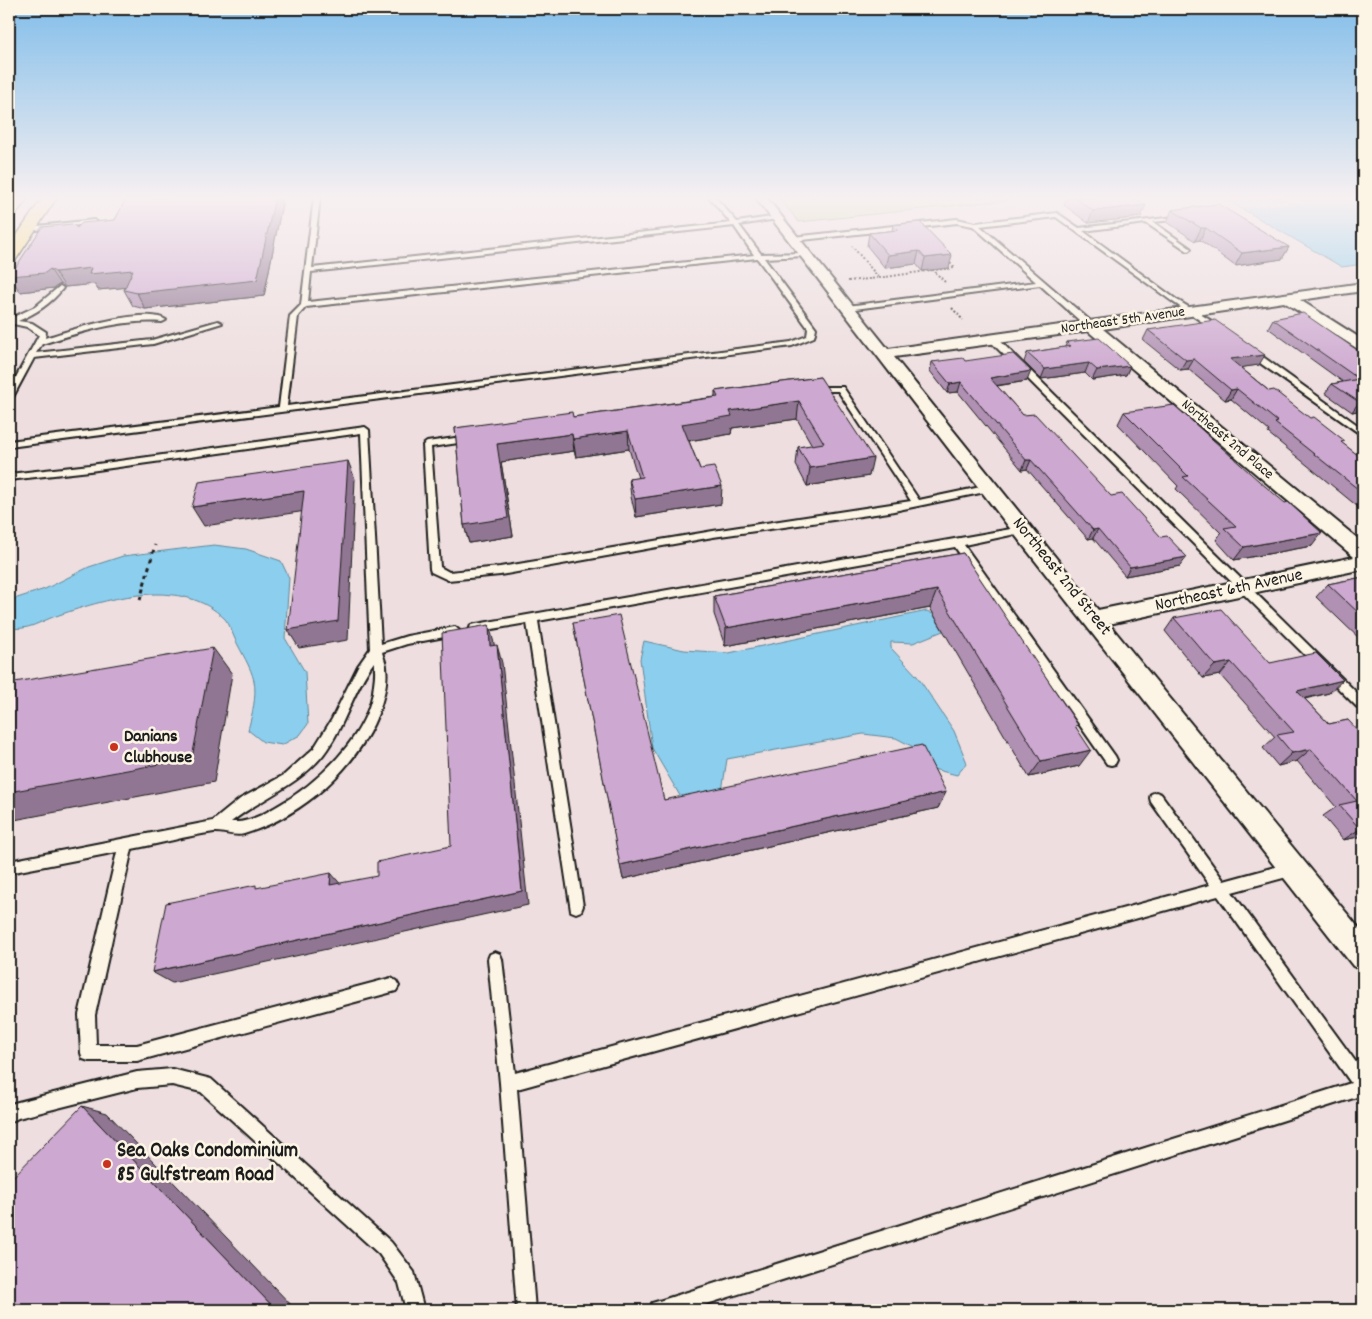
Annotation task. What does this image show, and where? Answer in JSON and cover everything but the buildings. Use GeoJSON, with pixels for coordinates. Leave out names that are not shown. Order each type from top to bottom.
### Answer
{"type":"FeatureCollection","features":[{"type":"Feature","properties":{"kind":"street","name":"Northeast 2nd Street"},"geometry":{"type":"LineString","coordinates":[[809,259],[1022,530],[1363,956]]}},
{"type":"Feature","properties":{"kind":"street","name":"Northeast 5th Avenue"},"geometry":{"type":"LineString","coordinates":[[883,354],[1363,287]]}},
{"type":"Feature","properties":{"kind":"street"},"geometry":{"type":"LineString","coordinates":[[1287,298],[1363,346]]}},
{"type":"Feature","properties":{"kind":"street","name":"Northeast 2nd Place"},"geometry":{"type":"LineString","coordinates":[[1091,326],[1363,554]]}},
{"type":"Feature","properties":{"kind":"street","name":"Northeast 6th Avenue"},"geometry":{"type":"LineString","coordinates":[[1094,619],[1363,562]]}},
{"type":"Feature","properties":{"kind":"lane"},"geometry":{"type":"LineString","coordinates":[[283,409],[294,316],[304,306],[309,259]]}},
{"type":"Feature","properties":{"kind":"lane"},"geometry":{"type":"LineString","coordinates":[[308,270],[414,259]]}},
{"type":"Feature","properties":{"kind":"lane"},"geometry":{"type":"LineString","coordinates":[[304,306],[732,259]]}},
{"type":"Feature","properties":{"kind":"lane"},"geometry":{"type":"LineString","coordinates":[[9,444],[792,344],[810,337],[812,328],[761,259]]}},
{"type":"Feature","properties":{"kind":"lane"},"geometry":{"type":"LineString","coordinates":[[1013,259],[1091,326]]}},
{"type":"Feature","properties":{"kind":"lane"},"geometry":{"type":"LineString","coordinates":[[1116,259],[1226,335]]}},
{"type":"Feature","properties":{"kind":"lane"},"geometry":{"type":"LineString","coordinates":[[847,308],[1041,283]]}},
{"type":"Feature","properties":{"kind":"lane"},"geometry":{"type":"LineString","coordinates":[[9,321],[36,311],[53,299],[60,288]]}},
{"type":"Feature","properties":{"kind":"lane"},"geometry":{"type":"LineString","coordinates":[[39,342],[108,323],[137,318],[162,320]]}},
{"type":"Feature","properties":{"kind":"lane"},"geometry":{"type":"LineString","coordinates":[[9,321],[29,325],[43,334],[9,397]]}},
{"type":"Feature","properties":{"kind":"lane"},"geometry":{"type":"LineString","coordinates":[[32,356],[153,342],[218,323]]}},
{"type":"Feature","properties":{"kind":"lane"},"geometry":{"type":"LineString","coordinates":[[993,339],[1363,706]]}},
{"type":"Feature","properties":{"kind":"lane"},"geometry":{"type":"LineString","coordinates":[[1242,346],[1363,433]]}},
{"type":"Feature","properties":{"kind":"lane"},"geometry":{"type":"LineString","coordinates":[[804,391],[840,389],[917,503]]}},
{"type":"Feature","properties":{"kind":"lane"},"geometry":{"type":"LineString","coordinates":[[9,476],[90,468],[365,430],[376,650],[381,667],[380,685],[373,711],[359,739],[335,768],[314,788],[273,816],[241,828],[216,826],[9,867]]}},
{"type":"Feature","properties":{"kind":"lane"},"geometry":{"type":"LineString","coordinates":[[476,438],[427,445],[435,569],[448,576],[500,571],[713,534],[917,503],[990,488]]}},
{"type":"Feature","properties":{"kind":"lane"},"geometry":{"type":"LineString","coordinates":[[216,826],[245,802],[288,779],[318,752],[337,722],[362,669],[376,650],[407,640],[1022,530]]}},
{"type":"Feature","properties":{"kind":"lane"},"geometry":{"type":"LineString","coordinates":[[957,543],[1111,760]]}},
{"type":"Feature","properties":{"kind":"lane"},"geometry":{"type":"LineString","coordinates":[[532,618],[576,906]]}},
{"type":"Feature","properties":{"kind":"lane"},"geometry":{"type":"LineString","coordinates":[[659,1310],[1363,1086],[1156,798]]}},
{"type":"Feature","properties":{"kind":"lane"},"geometry":{"type":"LineString","coordinates":[[126,844],[87,1016],[89,1053],[137,1053],[392,986]]}},
{"type":"Feature","properties":{"kind":"lane"},"geometry":{"type":"LineString","coordinates":[[508,1083],[1293,869]]}},
{"type":"Feature","properties":{"kind":"lane"},"geometry":{"type":"LineString","coordinates":[[495,959],[508,1083],[526,1310]]}},
{"type":"Feature","properties":{"kind":"lane"},"geometry":{"type":"LineString","coordinates":[[9,1115],[14,1111],[137,1080],[172,1077],[205,1085],[386,1248],[407,1279],[415,1310]]}},
{"type":"Feature","properties":{"kind":"path"},"geometry":{"type":"LineString","coordinates":[[863,259],[879,278]]}},
{"type":"Feature","properties":{"kind":"path"},"geometry":{"type":"LineString","coordinates":[[842,282],[955,268],[948,261]]}},
{"type":"Feature","properties":{"kind":"path"},"geometry":{"type":"LineString","coordinates":[[933,270],[947,284]]}},
{"type":"Feature","properties":{"kind":"path"},"geometry":{"type":"LineString","coordinates":[[140,600],[155,545]]}},
{"type":"Feature","properties":{"kind":"water"},"geometry":{"type":"Polygon","coordinates":[[[1328,259],[1363,259],[1363,264],[1342,267],[1328,259]]]}},
{"type":"Feature","properties":{"kind":"water"},"geometry":{"type":"Polygon","coordinates":[[[214,545],[246,549],[281,561],[289,578],[285,638],[305,672],[308,724],[300,735],[282,745],[263,742],[248,730],[254,699],[255,687],[253,676],[228,623],[208,606],[188,598],[167,594],[145,594],[100,602],[29,627],[9,628],[11,600],[45,589],[89,567],[123,556],[214,545]]]}},
{"type":"Feature","properties":{"kind":"water"},"geometry":{"type":"Polygon","coordinates":[[[927,611],[933,614],[943,631],[913,643],[891,642],[891,648],[917,676],[954,731],[967,763],[957,775],[933,769],[921,751],[896,738],[863,734],[727,759],[722,791],[686,806],[652,748],[640,659],[644,641],[684,650],[729,653],[927,611]]]}},
{"type":"Feature","properties":{"kind":"place","name":"Danians Clubhouse"},"geometry":{"type":"Point","coordinates":[114,747]}},
{"type":"Feature","properties":{"kind":"place","name":"Sea Oaks Condominium 85 Gulfstream Road"},"geometry":{"type":"Point","coordinates":[107,1164]}}]}
